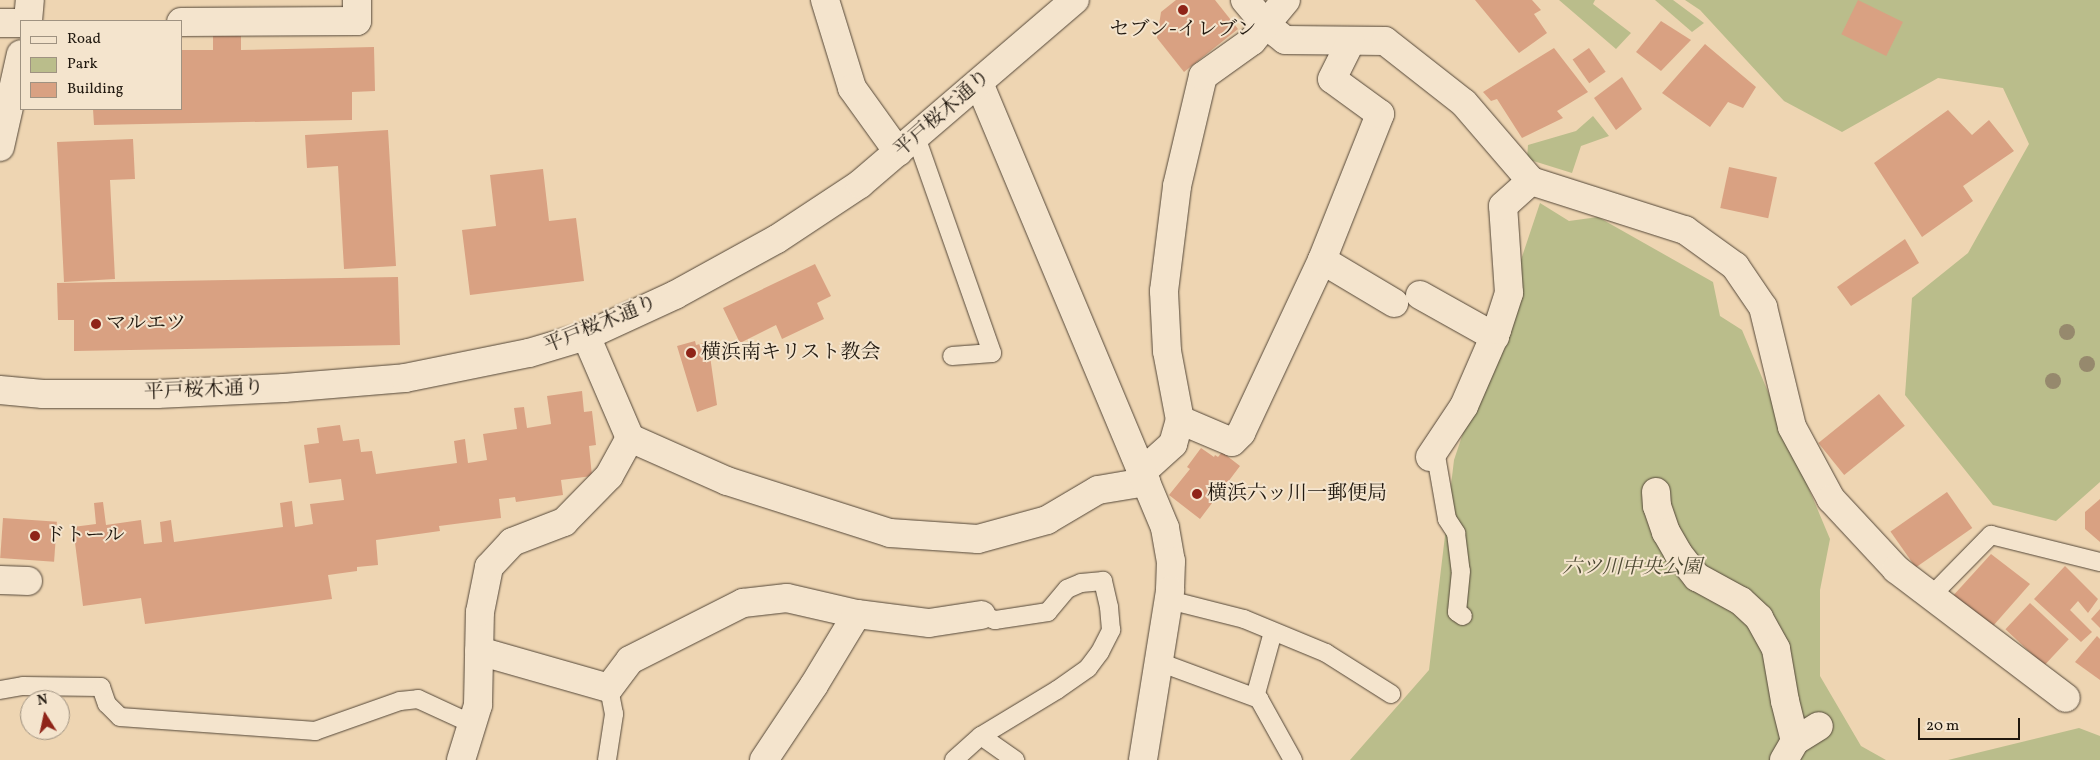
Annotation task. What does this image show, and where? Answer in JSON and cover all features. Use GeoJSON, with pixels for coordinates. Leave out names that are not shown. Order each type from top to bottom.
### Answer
{"type":"FeatureCollection","features":[{"type":"Feature","properties":{"kind":"street"},"geometry":{"type":"LineString","coordinates":[[28,20],[30,0]]}},
{"type":"Feature","properties":{"kind":"street"},"geometry":{"type":"LineString","coordinates":[[182,22],[357,21],[357,0]]}},
{"type":"Feature","properties":{"kind":"street"},"geometry":{"type":"LineString","coordinates":[[825,0],[852,88],[907,145]]}},
{"type":"Feature","properties":{"kind":"street","name":"平戸桜木通り"},"geometry":{"type":"LineString","coordinates":[[0,390],[43,394],[157,394],[284,388],[386,379],[476,365],[529,353],[586,336],[675,295],[777,239],[860,184],[1075,0]]}},
{"type":"Feature","properties":{"kind":"street"},"geometry":{"type":"LineString","coordinates":[[1245,0],[1266,25],[1285,40],[1385,41],[1457,97],[1531,181],[1685,230],[1734,266],[1762,307],[1792,427],[1831,499],[1896,569],[2066,698]]}},
{"type":"Feature","properties":{"kind":"street"},"geometry":{"type":"LineString","coordinates":[[586,336],[630,438],[727,481],[890,533],[978,539],[1047,520],[1098,490],[1144,477],[1173,444],[1180,420],[1167,351],[1164,291],[1177,186],[1203,76],[1252,42],[1286,0]]}},
{"type":"Feature","properties":{"kind":"street"},"geometry":{"type":"LineString","coordinates":[[0,23],[20,23]]}},
{"type":"Feature","properties":{"kind":"street"},"geometry":{"type":"LineString","coordinates":[[1180,420],[1232,442],[1241,433],[1322,260],[1380,114],[1332,79],[1351,41]]}},
{"type":"Feature","properties":{"kind":"street"},"geometry":{"type":"LineString","coordinates":[[0,147],[20,58]]}},
{"type":"Feature","properties":{"kind":"street"},"geometry":{"type":"LineString","coordinates":[[979,83],[1165,528],[1171,562],[1169,600],[1143,760]]}},
{"type":"Feature","properties":{"kind":"street"},"geometry":{"type":"LineString","coordinates":[[1432,454],[1464,406],[1495,337],[1509,293],[1503,206],[1531,181]]}},
{"type":"Feature","properties":{"kind":"street"},"geometry":{"type":"LineString","coordinates":[[1322,260],[1394,303]]}},
{"type":"Feature","properties":{"kind":"street"},"geometry":{"type":"LineString","coordinates":[[1420,295],[1495,337]]}},
{"type":"Feature","properties":{"kind":"street"},"geometry":{"type":"LineString","coordinates":[[461,760],[478,705],[480,612],[489,567],[512,542],[564,522],[609,476],[630,438]]}},
{"type":"Feature","properties":{"kind":"street"},"geometry":{"type":"LineString","coordinates":[[1656,492],[1657,506],[1666,532],[1678,553],[1698,577],[1741,601],[1759,618],[1776,649],[1789,750]]}},
{"type":"Feature","properties":{"kind":"street"},"geometry":{"type":"LineString","coordinates":[[0,580],[28,581]]}},
{"type":"Feature","properties":{"kind":"street"},"geometry":{"type":"LineString","coordinates":[[479,651],[609,688],[630,660],[743,604],[787,598],[856,614],[929,623],[981,615]]}},
{"type":"Feature","properties":{"kind":"street"},"geometry":{"type":"LineString","coordinates":[[764,760],[814,685],[856,614]]}},
{"type":"Feature","properties":{"kind":"street"},"geometry":{"type":"LineString","coordinates":[[1789,750],[1819,726]]}},
{"type":"Feature","properties":{"kind":"lane"},"geometry":{"type":"LineString","coordinates":[[907,145],[992,353],[952,356]]}},
{"type":"Feature","properties":{"kind":"lane"},"geometry":{"type":"LineString","coordinates":[[1432,454],[1447,519],[1456,533],[1461,571],[1457,612],[1463,616]]}},
{"type":"Feature","properties":{"kind":"lane"},"geometry":{"type":"LineString","coordinates":[[1931,596],[1991,535],[2100,562]]}},
{"type":"Feature","properties":{"kind":"lane"},"geometry":{"type":"LineString","coordinates":[[954,760],[981,736],[1058,690],[1088,668],[1100,652],[1110,630],[1110,607],[1103,581],[1081,583],[1067,589],[1048,612],[995,620],[981,615]]}},
{"type":"Feature","properties":{"kind":"lane"},"geometry":{"type":"LineString","coordinates":[[1169,600],[1244,619],[1326,653],[1390,694]]}},
{"type":"Feature","properties":{"kind":"lane"},"geometry":{"type":"LineString","coordinates":[[1255,697],[1265,668],[1273,632]]}},
{"type":"Feature","properties":{"kind":"lane"},"geometry":{"type":"LineString","coordinates":[[1159,662],[1259,698],[1293,760]]}},
{"type":"Feature","properties":{"kind":"lane"},"geometry":{"type":"LineString","coordinates":[[0,690],[23,686],[101,687],[107,704],[120,717],[315,731],[400,701],[418,699],[472,724]]}},
{"type":"Feature","properties":{"kind":"lane"},"geometry":{"type":"LineString","coordinates":[[607,760],[614,714],[609,688]]}},
{"type":"Feature","properties":{"kind":"lane"},"geometry":{"type":"LineString","coordinates":[[981,736],[1015,760]]}},
{"type":"Feature","properties":{"kind":"green space"},"geometry":{"type":"Polygon","coordinates":[[[1559,0],[1595,0],[1593,4],[1631,33],[1616,49],[1559,0]]]}},
{"type":"Feature","properties":{"kind":"green space"},"geometry":{"type":"Polygon","coordinates":[[[1655,0],[1673,0],[1704,23],[1692,32],[1655,0]]]}},
{"type":"Feature","properties":{"kind":"green space"},"geometry":{"type":"Polygon","coordinates":[[[1685,0],[2100,0],[2100,482],[2056,521],[1993,505],[1905,395],[1912,298],[1968,253],[2029,144],[2003,88],[1938,78],[1842,132],[1784,101],[1700,10],[1685,0]]]}},
{"type":"Feature","properties":{"kind":"green space"},"geometry":{"type":"Polygon","coordinates":[[[1593,116],[1609,136],[1581,146],[1572,173],[1527,159],[1528,145],[1576,131],[1593,116]]]}},
{"type":"Feature","properties":{"kind":"green space","name":"六ツ川中央公園"},"geometry":{"type":"Polygon","coordinates":[[[1540,203],[1569,221],[1598,217],[1713,282],[1720,316],[1742,330],[1830,539],[1820,590],[1820,676],[1861,746],[1886,760],[1350,760],[1429,670],[1454,460],[1540,203]]]}},
{"type":"Feature","properties":{"kind":"green space"},"geometry":{"type":"Polygon","coordinates":[[[2079,728],[2100,736],[2100,760],[1948,760],[2079,728]]]}},
{"type":"Feature","properties":{"kind":"building"},"geometry":{"type":"Polygon","coordinates":[[[1176,0],[1215,0],[1238,29],[1184,72],[1157,38],[1161,12],[1176,0]]]}},
{"type":"Feature","properties":{"kind":"building"},"geometry":{"type":"Polygon","coordinates":[[[1475,0],[1532,0],[1541,10],[1534,14],[1547,33],[1519,53],[1475,0]]]}},
{"type":"Feature","properties":{"kind":"building"},"geometry":{"type":"Polygon","coordinates":[[[1858,0],[1903,22],[1886,56],[1841,34],[1858,0]]]}},
{"type":"Feature","properties":{"kind":"building"},"geometry":{"type":"Polygon","coordinates":[[[1661,21],[1691,40],[1661,71],[1636,52],[1661,21]]]}},
{"type":"Feature","properties":{"kind":"building"},"geometry":{"type":"Polygon","coordinates":[[[213,36],[241,36],[241,50],[374,47],[375,91],[352,92],[352,120],[94,125],[93,110],[182,110],[182,50],[213,50],[213,36]]]}},
{"type":"Feature","properties":{"kind":"building"},"geometry":{"type":"Polygon","coordinates":[[[1705,44],[1756,87],[1743,108],[1728,102],[1710,127],[1662,93],[1705,44]]]}},
{"type":"Feature","properties":{"kind":"building"},"geometry":{"type":"Polygon","coordinates":[[[1554,48],[1588,92],[1557,111],[1563,118],[1522,138],[1497,99],[1491,101],[1483,92],[1554,48]]]}},
{"type":"Feature","properties":{"kind":"building"},"geometry":{"type":"Polygon","coordinates":[[[1589,48],[1606,72],[1589,83],[1573,59],[1589,48]]]}},
{"type":"Feature","properties":{"kind":"building"},"geometry":{"type":"Polygon","coordinates":[[[1622,77],[1642,109],[1616,130],[1594,98],[1622,77]]]}},
{"type":"Feature","properties":{"kind":"building"},"geometry":{"type":"Polygon","coordinates":[[[1948,110],[1972,135],[1989,120],[2014,151],[1963,186],[1973,201],[1922,237],[1874,163],[1948,110]]]}},
{"type":"Feature","properties":{"kind":"building"},"geometry":{"type":"Polygon","coordinates":[[[388,130],[396,266],[344,269],[338,166],[307,168],[305,135],[388,130]]]}},
{"type":"Feature","properties":{"kind":"building"},"geometry":{"type":"Polygon","coordinates":[[[133,139],[135,179],[110,180],[115,279],[64,282],[57,142],[133,139]]]}},
{"type":"Feature","properties":{"kind":"building"},"geometry":{"type":"Polygon","coordinates":[[[1729,167],[1777,177],[1768,218],[1720,208],[1729,167]]]}},
{"type":"Feature","properties":{"kind":"building"},"geometry":{"type":"Polygon","coordinates":[[[543,169],[549,221],[576,218],[584,281],[470,295],[462,230],[496,226],[490,175],[543,169]]]}},
{"type":"Feature","properties":{"kind":"building"},"geometry":{"type":"Polygon","coordinates":[[[1905,239],[1919,263],[1851,306],[1837,287],[1905,239]]]}},
{"type":"Feature","properties":{"kind":"building"},"geometry":{"type":"Polygon","coordinates":[[[815,264],[831,296],[817,303],[824,319],[782,339],[776,325],[740,343],[723,308],[815,264]]]}},
{"type":"Feature","properties":{"kind":"building"},"geometry":{"type":"Polygon","coordinates":[[[398,277],[400,345],[74,351],[74,320],[58,320],[57,283],[398,277]]]}},
{"type":"Feature","properties":{"kind":"building"},"geometry":{"type":"Polygon","coordinates":[[[695,341],[696,345],[708,342],[717,405],[697,412],[677,346],[695,341]]]}},
{"type":"Feature","properties":{"kind":"building"},"geometry":{"type":"Polygon","coordinates":[[[582,391],[584,412],[592,411],[596,445],[589,446],[592,476],[561,480],[563,495],[516,502],[515,497],[499,499],[501,518],[439,526],[440,531],[376,540],[378,565],[357,567],[357,571],[328,575],[332,599],[145,624],[141,598],[83,606],[73,527],[96,524],[94,503],[103,502],[106,525],[141,520],[144,544],[162,542],[160,522],[171,520],[174,542],[283,527],[280,503],[292,501],[295,527],[313,524],[310,504],[344,500],[341,479],[309,483],[304,445],[319,443],[317,428],[340,425],[343,441],[359,439],[361,452],[372,451],[376,474],[457,463],[454,441],[465,439],[468,463],[487,460],[483,434],[517,429],[514,408],[524,407],[527,428],[551,424],[547,396],[582,391]]]}},
{"type":"Feature","properties":{"kind":"building"},"geometry":{"type":"Polygon","coordinates":[[[1879,394],[1905,426],[1844,475],[1818,443],[1879,394]]]}},
{"type":"Feature","properties":{"kind":"building"},"geometry":{"type":"Polygon","coordinates":[[[1201,448],[1214,457],[1215,455],[1218,457],[1222,452],[1240,466],[1200,519],[1169,495],[1190,469],[1187,467],[1201,448]]]}},
{"type":"Feature","properties":{"kind":"building"},"geometry":{"type":"Polygon","coordinates":[[[1947,492],[1972,528],[1916,568],[1890,532],[1947,492]]]}},
{"type":"Feature","properties":{"kind":"building"},"geometry":{"type":"Polygon","coordinates":[[[2100,499],[2100,542],[2085,529],[2085,512],[2100,499]]]}},
{"type":"Feature","properties":{"kind":"building"},"geometry":{"type":"Polygon","coordinates":[[[3,518],[57,522],[54,562],[0,558],[3,518]]]}},
{"type":"Feature","properties":{"kind":"building"},"geometry":{"type":"Polygon","coordinates":[[[1991,554],[2030,584],[1993,626],[1951,598],[1991,554]]]}},
{"type":"Feature","properties":{"kind":"building"},"geometry":{"type":"Polygon","coordinates":[[[2065,566],[2098,599],[2088,613],[2078,601],[2070,610],[2092,632],[2081,642],[2034,599],[2065,566]]]}},
{"type":"Feature","properties":{"kind":"building"},"geometry":{"type":"Polygon","coordinates":[[[2030,603],[2069,639],[2044,665],[2005,629],[2030,603]]]}},
{"type":"Feature","properties":{"kind":"building"},"geometry":{"type":"Polygon","coordinates":[[[2100,609],[2100,628],[2091,619],[2100,609]]]}},
{"type":"Feature","properties":{"kind":"building"},"geometry":{"type":"Polygon","coordinates":[[[2097,636],[2100,639],[2100,680],[2075,662],[2097,636]]]}},
{"type":"Feature","properties":{"kind":"place","name":"セブン-イレブン"},"geometry":{"type":"Point","coordinates":[1183,10]}},
{"type":"Feature","properties":{"kind":"place","name":"マルエツ"},"geometry":{"type":"Point","coordinates":[96,324]}},
{"type":"Feature","properties":{"kind":"place","name":"横浜南キリスト教会"},"geometry":{"type":"Point","coordinates":[691,353]}},
{"type":"Feature","properties":{"kind":"place","name":"横浜六ッ川一郵便局"},"geometry":{"type":"Point","coordinates":[1197,494]}},
{"type":"Feature","properties":{"kind":"place","name":"ドトール"},"geometry":{"type":"Point","coordinates":[35,536]}}]}
